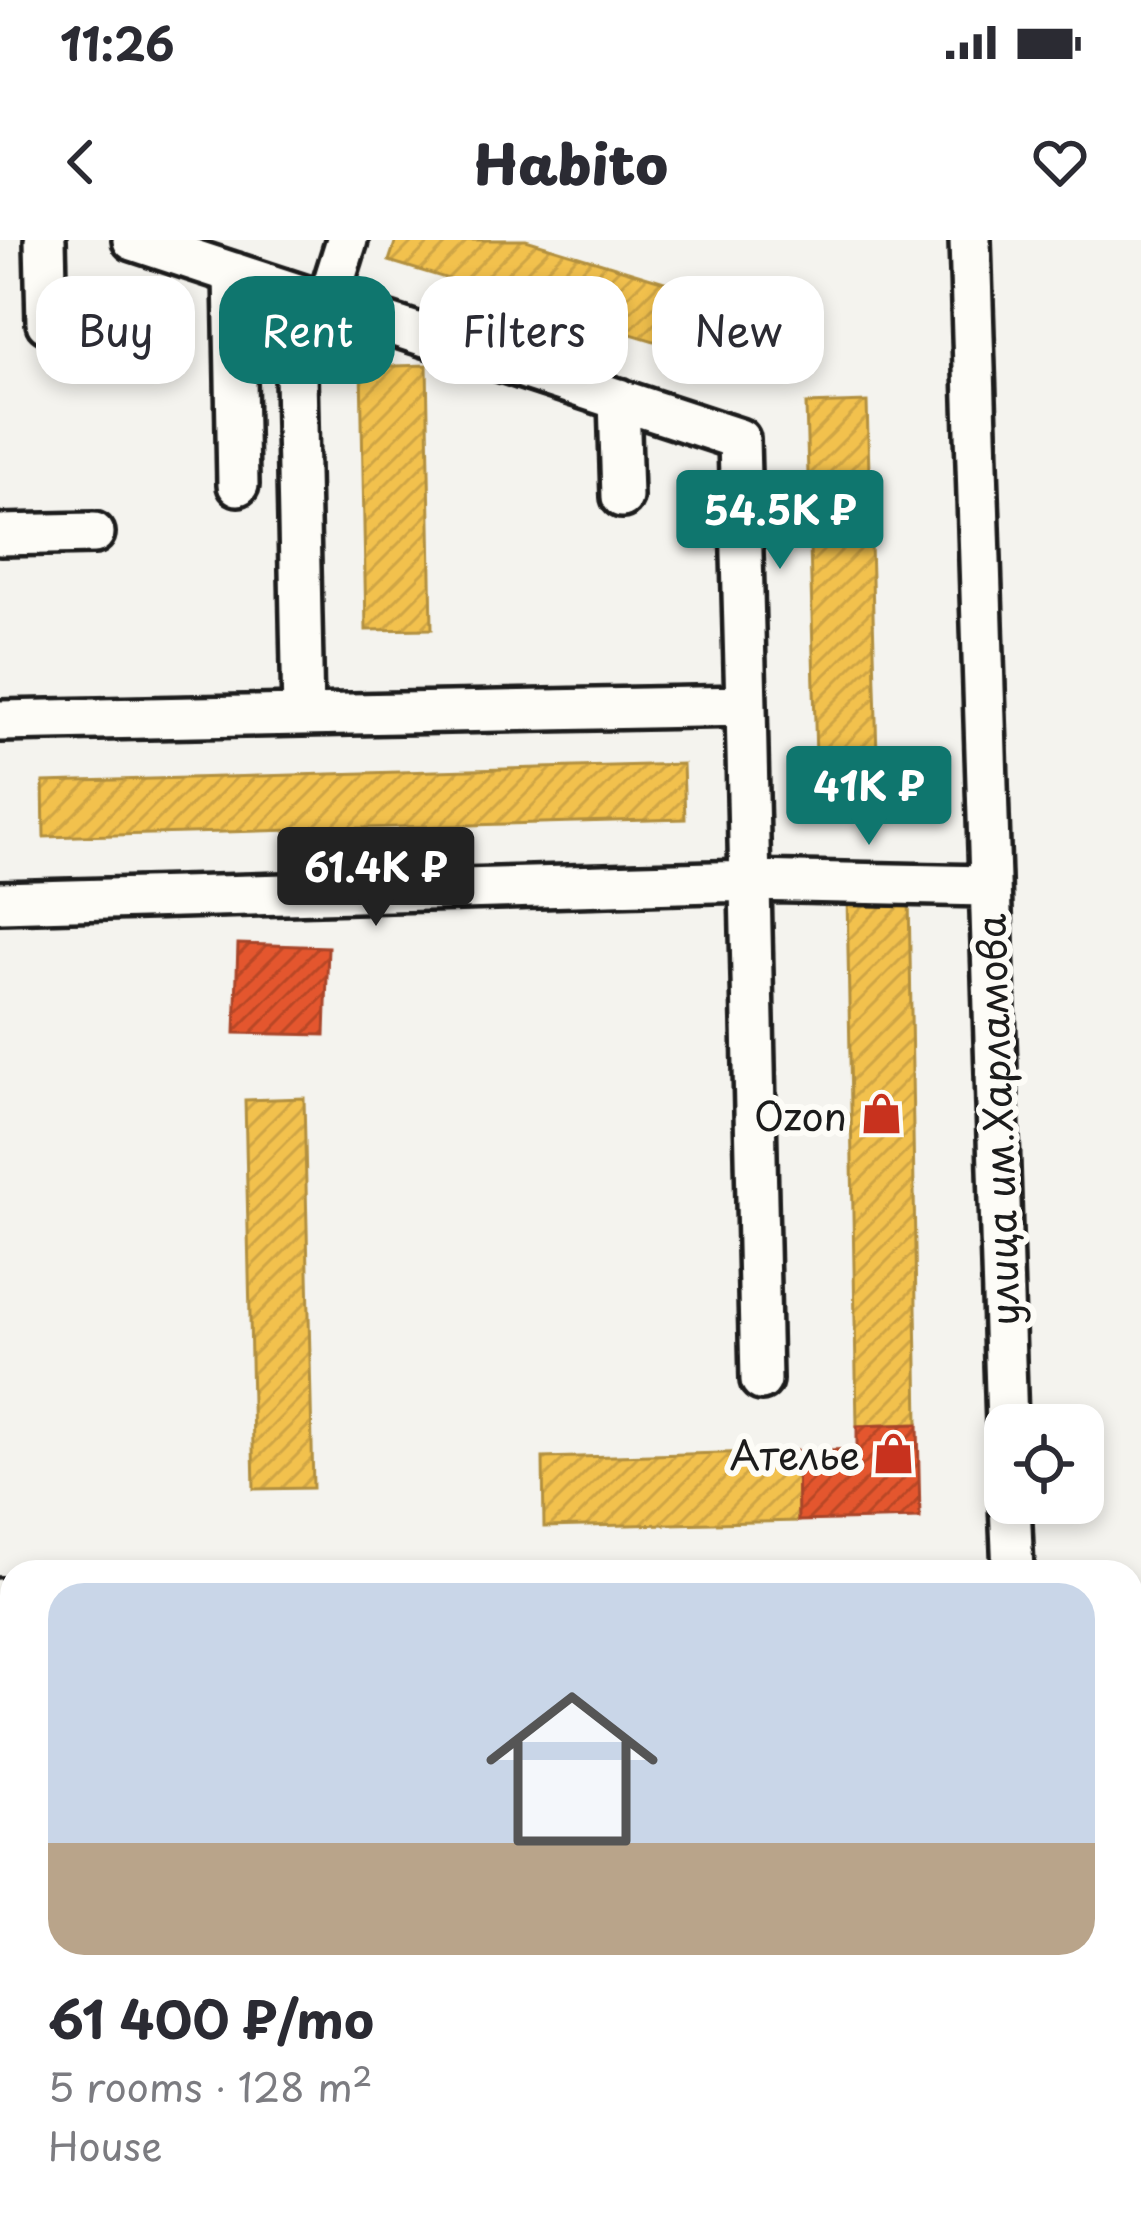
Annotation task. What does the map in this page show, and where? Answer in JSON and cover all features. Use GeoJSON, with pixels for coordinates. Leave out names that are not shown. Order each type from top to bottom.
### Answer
{"type":"FeatureCollection","features":[{"type":"Feature","properties":{"kind":"street"},"geometry":{"type":"LineString","coordinates":[[45,240],[45,276]]}},
{"type":"Feature","properties":{"kind":"street"},"geometry":{"type":"LineString","coordinates":[[133,240],[243,276]]}},
{"type":"Feature","properties":{"kind":"street"},"geometry":{"type":"LineString","coordinates":[[336,276],[347,240]]}},
{"type":"Feature","properties":{"kind":"street","name":"улица им.Харламова"},"geometry":{"type":"LineString","coordinates":[[970,240],[1006,1404]]}},
{"type":"Feature","properties":{"kind":"street"},"geometry":{"type":"LineString","coordinates":[[234,273],[238,485]]}},
{"type":"Feature","properties":{"kind":"street"},"geometry":{"type":"LineString","coordinates":[[395,326],[739,439],[761,1380]]}},
{"type":"Feature","properties":{"kind":"street"},"geometry":{"type":"LineString","coordinates":[[296,384],[303,715]]}},
{"type":"Feature","properties":{"kind":"street"},"geometry":{"type":"LineString","coordinates":[[619,399],[622,497]]}},
{"type":"Feature","properties":{"kind":"street"},"geometry":{"type":"LineString","coordinates":[[0,536],[94,533]]}},
{"type":"Feature","properties":{"kind":"street"},"geometry":{"type":"LineString","coordinates":[[0,722],[746,706]]}},
{"type":"Feature","properties":{"kind":"street"},"geometry":{"type":"LineString","coordinates":[[0,902],[749,881],[987,886]]}},
{"type":"Feature","properties":{"kind":"street"},"geometry":{"type":"LineString","coordinates":[[1011,1524],[1012,1560]]}},
{"type":"Feature","properties":{"kind":"building: Homes"},"geometry":{"type":"Polygon","coordinates":[[[396,240],[526,240],[652,278],[652,340],[628,333],[628,276],[439,276],[389,261],[396,240]]]}},
{"type":"Feature","properties":{"kind":"building: Homes"},"geometry":{"type":"Polygon","coordinates":[[[419,365],[419,384],[427,384],[432,629],[366,630],[361,384],[395,384],[395,366],[419,365]]]}},
{"type":"Feature","properties":{"kind":"building: Homes"},"geometry":{"type":"Polygon","coordinates":[[[867,402],[878,791],[817,793],[806,404],[867,402]]]}},
{"type":"Feature","properties":{"kind":"building: Homes"},"geometry":{"type":"Polygon","coordinates":[[[683,764],[685,819],[44,837],[43,782],[683,764]]]}},
{"type":"Feature","properties":{"kind":"building: Homes"},"geometry":{"type":"Polygon","coordinates":[[[909,895],[918,1424],[857,1426],[847,896],[909,895]]]}},
{"type":"Feature","properties":{"kind":"building: Homes"},"geometry":{"type":"Polygon","coordinates":[[[304,1098],[313,1488],[254,1489],[245,1100],[304,1098]]]}},
{"type":"Feature","properties":{"kind":"building: Homes"},"geometry":{"type":"Polygon","coordinates":[[[797,1451],[798,1521],[544,1527],[543,1458],[797,1451]]]}},
{"type":"Feature","properties":{"kind":"building: Shops"},"geometry":{"type":"Polygon","coordinates":[[[238,944],[328,947],[325,1035],[235,1033],[238,944]]]}},
{"type":"Feature","properties":{"kind":"building: Shops"},"geometry":{"type":"Polygon","coordinates":[[[918,1424],[920,1518],[798,1521],[797,1451],[857,1449],[857,1426],[918,1424]]]}},
{"type":"Feature","properties":{"kind":"place","name":"Ozon"},"geometry":{"type":"Point","coordinates":[881,1114]}},
{"type":"Feature","properties":{"kind":"place","name":"Ателье"},"geometry":{"type":"Point","coordinates":[894,1453]}}]}
